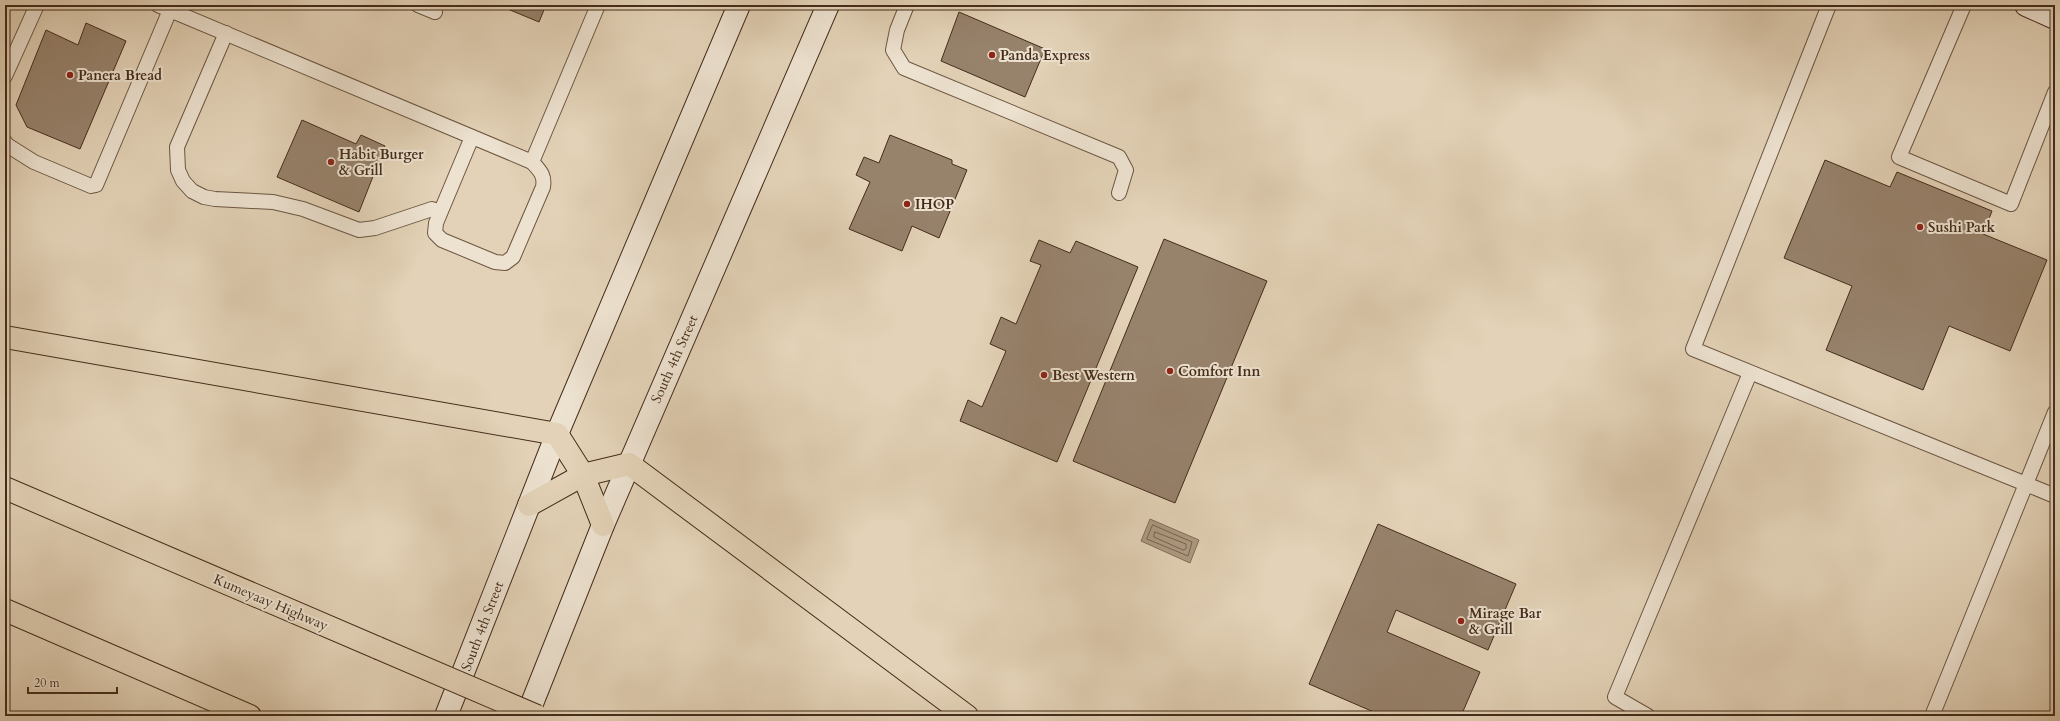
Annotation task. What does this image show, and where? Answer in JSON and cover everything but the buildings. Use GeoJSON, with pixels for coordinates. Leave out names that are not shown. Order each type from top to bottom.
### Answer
{"type":"FeatureCollection","features":[{"type":"Feature","properties":{"kind":"highway"},"geometry":{"type":"LineString","coordinates":[[5,337],[557,434],[584,475],[603,525]]}},
{"type":"Feature","properties":{"kind":"highway"},"geometry":{"type":"LineString","coordinates":[[529,504],[584,475],[629,464],[967,716]]}},
{"type":"Feature","properties":{"kind":"highway","name":"Kumeyaay Highway"},"geometry":{"type":"LineString","coordinates":[[5,488],[537,716]]}},
{"type":"Feature","properties":{"kind":"highway"},"geometry":{"type":"LineString","coordinates":[[5,610],[250,716]]}},
{"type":"Feature","properties":{"kind":"main road","name":"South 4th Street"},"geometry":{"type":"LineString","coordinates":[[446,716],[557,434],[739,5]]}},
{"type":"Feature","properties":{"kind":"main road","name":"South 4th Street"},"geometry":{"type":"LineString","coordinates":[[528,716],[603,525],[828,5]]}},
{"type":"Feature","properties":{"kind":"main road"},"geometry":{"type":"LineString","coordinates":[[2026,5],[2055,18]]}},
{"type":"Feature","properties":{"kind":"lane"},"geometry":{"type":"LineString","coordinates":[[5,76],[37,5]]}},
{"type":"Feature","properties":{"kind":"lane"},"geometry":{"type":"LineString","coordinates":[[418,5],[434,12]]}},
{"type":"Feature","properties":{"kind":"lane"},"geometry":{"type":"LineString","coordinates":[[532,162],[598,5]]}},
{"type":"Feature","properties":{"kind":"lane"},"geometry":{"type":"LineString","coordinates":[[907,5],[897,30],[894,50],[904,68],[1119,157],[1126,170],[1118,193]]}},
{"type":"Feature","properties":{"kind":"lane"},"geometry":{"type":"LineString","coordinates":[[1829,5],[1693,349],[2055,496]]}},
{"type":"Feature","properties":{"kind":"lane"},"geometry":{"type":"LineString","coordinates":[[1964,5],[1899,157],[2011,204],[2055,92]]}},
{"type":"Feature","properties":{"kind":"lane"},"geometry":{"type":"LineString","coordinates":[[5,142],[7,145],[34,162],[91,186],[96,185],[164,8],[532,162],[542,173],[544,179],[543,187],[513,257],[505,263],[495,262],[442,240],[436,233],[436,223],[440,212],[472,137]]}},
{"type":"Feature","properties":{"kind":"lane"},"geometry":{"type":"LineString","coordinates":[[226,33],[177,147],[178,170],[183,180],[192,191],[204,197],[216,199],[273,202],[296,207],[359,230],[375,228],[432,209],[440,212]]}},
{"type":"Feature","properties":{"kind":"lane"},"geometry":{"type":"LineString","coordinates":[[1648,716],[1616,697],[1750,372]]}},
{"type":"Feature","properties":{"kind":"lane"},"geometry":{"type":"LineString","coordinates":[[1932,716],[2055,412]]}},
{"type":"Feature","properties":{"kind":"water"},"geometry":{"type":"Polygon","coordinates":[[[1150,519],[1199,540],[1190,563],[1141,541],[1150,519]]]}},
{"type":"Feature","properties":{"kind":"place","name":"Panda Express"},"geometry":{"type":"Point","coordinates":[992,55]}},
{"type":"Feature","properties":{"kind":"place","name":"Panera Bread"},"geometry":{"type":"Point","coordinates":[70,75]}},
{"type":"Feature","properties":{"kind":"place","name":"Habit Burger & Grill"},"geometry":{"type":"Point","coordinates":[331,162]}},
{"type":"Feature","properties":{"kind":"place","name":"IHOP"},"geometry":{"type":"Point","coordinates":[907,204]}},
{"type":"Feature","properties":{"kind":"place","name":"Sushi Park"},"geometry":{"type":"Point","coordinates":[1920,227]}},
{"type":"Feature","properties":{"kind":"place","name":"Comfort Inn"},"geometry":{"type":"Point","coordinates":[1170,371]}},
{"type":"Feature","properties":{"kind":"place","name":"Best Western"},"geometry":{"type":"Point","coordinates":[1044,375]}},
{"type":"Feature","properties":{"kind":"place","name":"Mirage Bar & Grill"},"geometry":{"type":"Point","coordinates":[1461,621]}}]}
